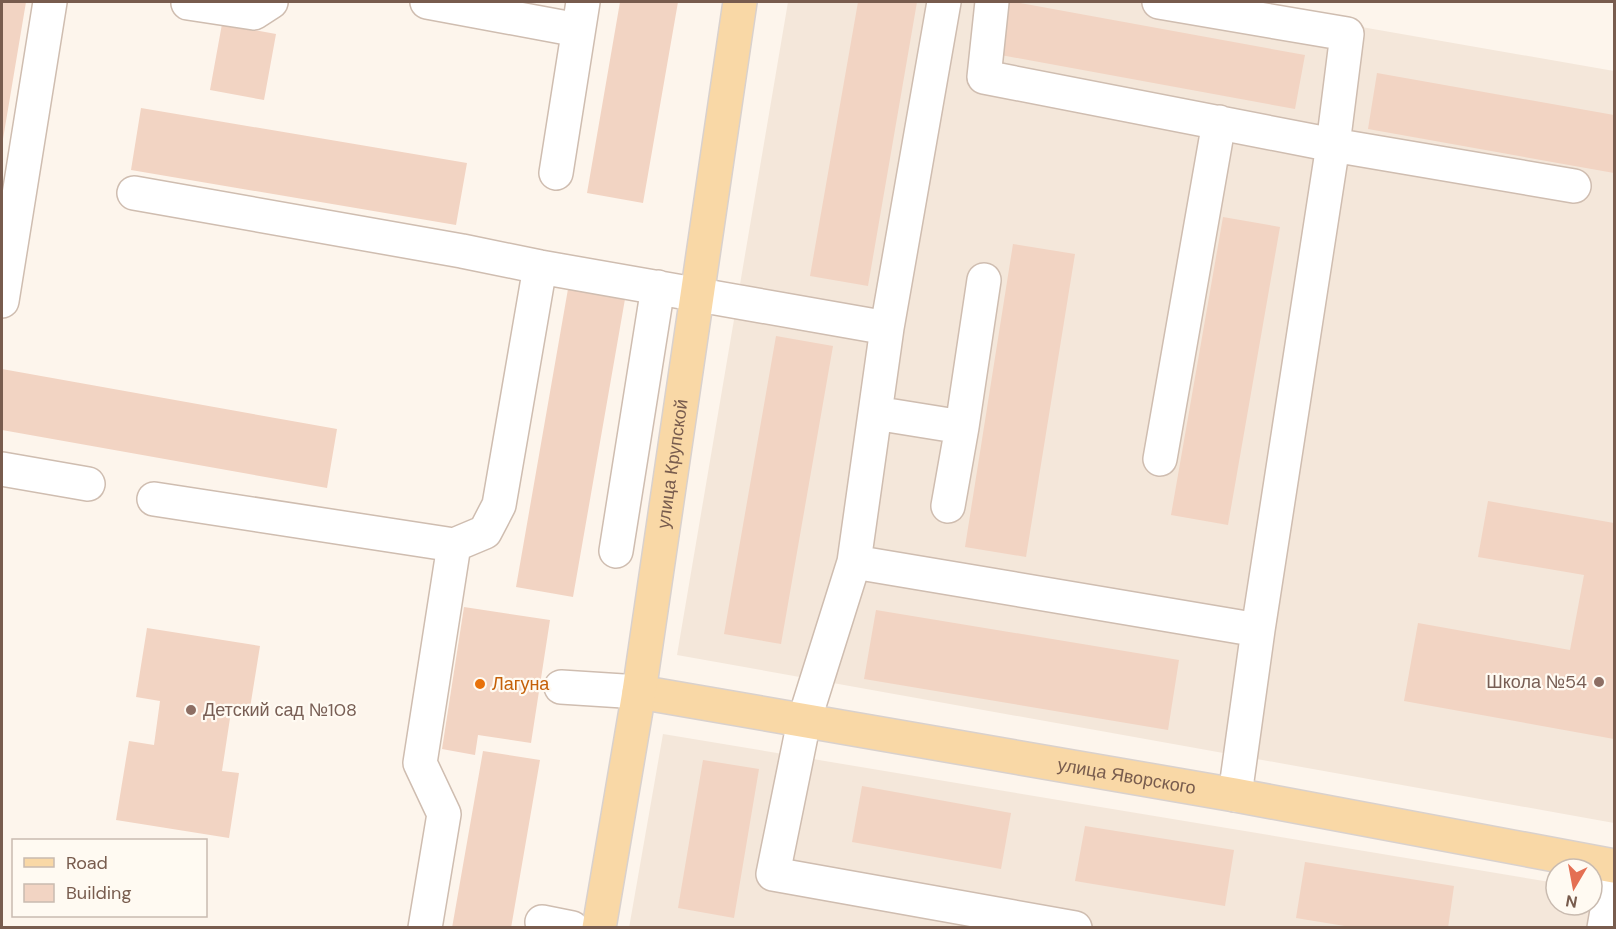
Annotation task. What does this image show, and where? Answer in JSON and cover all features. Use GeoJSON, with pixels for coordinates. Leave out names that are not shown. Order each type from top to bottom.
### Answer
{"type":"FeatureCollection","features":[{"type":"Feature","properties":{"kind":"main road","name":"улица Крупской"},"geometry":{"type":"LineString","coordinates":[[599,927],[639,692],[740,2]]}},
{"type":"Feature","properties":{"kind":"main road","name":"улица Яворского"},"geometry":{"type":"LineString","coordinates":[[639,692],[1235,795],[1614,868]]}},
{"type":"Feature","properties":{"kind":"lane"},"geometry":{"type":"LineString","coordinates":[[2,301],[50,2]]}},
{"type":"Feature","properties":{"kind":"lane"},"geometry":{"type":"LineString","coordinates":[[188,3],[254,13],[272,2]]}},
{"type":"Feature","properties":{"kind":"lane"},"geometry":{"type":"LineString","coordinates":[[427,2],[580,16],[556,173]]}},
{"type":"Feature","properties":{"kind":"lane"},"geometry":{"type":"LineString","coordinates":[[944,2],[887,328],[854,562],[804,721],[773,874],[1075,927]]}},
{"type":"Feature","properties":{"kind":"lane"},"geometry":{"type":"LineString","coordinates":[[992,2],[984,76],[1334,145],[1574,186]]}},
{"type":"Feature","properties":{"kind":"lane"},"geometry":{"type":"LineString","coordinates":[[1159,2],[1347,34],[1334,145],[1258,630],[1235,795]]}},
{"type":"Feature","properties":{"kind":"lane"},"geometry":{"type":"LineString","coordinates":[[1161,459],[1219,122]]}},
{"type":"Feature","properties":{"kind":"lane"},"geometry":{"type":"LineString","coordinates":[[134,193],[887,328]]}},
{"type":"Feature","properties":{"kind":"lane"},"geometry":{"type":"LineString","coordinates":[[154,499],[454,545],[485,532],[499,505],[540,267]]}},
{"type":"Feature","properties":{"kind":"lane"},"geometry":{"type":"LineString","coordinates":[[948,506],[984,280]]}},
{"type":"Feature","properties":{"kind":"lane"},"geometry":{"type":"LineString","coordinates":[[616,551],[658,287]]}},
{"type":"Feature","properties":{"kind":"lane"},"geometry":{"type":"LineString","coordinates":[[875,413],[962,427]]}},
{"type":"Feature","properties":{"kind":"lane"},"geometry":{"type":"LineString","coordinates":[[2,470],[88,484]]}},
{"type":"Feature","properties":{"kind":"lane"},"geometry":{"type":"LineString","coordinates":[[425,927],[444,814],[420,763],[454,545]]}},
{"type":"Feature","properties":{"kind":"lane"},"geometry":{"type":"LineString","coordinates":[[854,562],[1258,630]]}},
{"type":"Feature","properties":{"kind":"lane"},"geometry":{"type":"LineString","coordinates":[[561,687],[639,692]]}},
{"type":"Feature","properties":{"kind":"lane"},"geometry":{"type":"LineString","coordinates":[[1604,927],[1614,868]]}},
{"type":"Feature","properties":{"kind":"shaded area"},"geometry":{"type":"Polygon","coordinates":[[[788,2],[1218,2],[1614,71],[1614,823],[677,655],[788,2]]]}},
{"type":"Feature","properties":{"kind":"shaded area"},"geometry":{"type":"Polygon","coordinates":[[[663,734],[1544,881],[1544,917],[1604,917],[1604,891],[1614,892],[1614,928],[629,928],[663,734]]]}},
{"type":"Feature","properties":{"kind":"building"},"geometry":{"type":"Polygon","coordinates":[[[2,2],[26,2],[3,139],[2,139],[2,2]]]}},
{"type":"Feature","properties":{"kind":"building"},"geometry":{"type":"Polygon","coordinates":[[[620,2],[678,2],[643,203],[587,193],[620,2]]]}},
{"type":"Feature","properties":{"kind":"building"},"geometry":{"type":"Polygon","coordinates":[[[858,2],[917,2],[868,286],[810,276],[858,2]]]}},
{"type":"Feature","properties":{"kind":"building"},"geometry":{"type":"Polygon","coordinates":[[[1000,2],[1014,2],[1305,55],[1295,109],[990,53],[1000,2]]]}},
{"type":"Feature","properties":{"kind":"building"},"geometry":{"type":"Polygon","coordinates":[[[222,24],[276,34],[264,100],[210,90],[222,24]]]}},
{"type":"Feature","properties":{"kind":"building"},"geometry":{"type":"Polygon","coordinates":[[[1377,73],[1614,115],[1614,173],[1368,129],[1377,73]]]}},
{"type":"Feature","properties":{"kind":"building"},"geometry":{"type":"Polygon","coordinates":[[[141,108],[467,163],[456,225],[131,170],[141,108]]]}},
{"type":"Feature","properties":{"kind":"building"},"geometry":{"type":"Polygon","coordinates":[[[1223,217],[1280,227],[1228,525],[1171,515],[1223,217]]]}},
{"type":"Feature","properties":{"kind":"building"},"geometry":{"type":"Polygon","coordinates":[[[1013,244],[1075,254],[1026,557],[965,547],[1013,244]]]}},
{"type":"Feature","properties":{"kind":"building"},"geometry":{"type":"Polygon","coordinates":[[[568,289],[625,299],[573,597],[516,587],[568,289]]]}},
{"type":"Feature","properties":{"kind":"building"},"geometry":{"type":"Polygon","coordinates":[[[776,336],[833,346],[781,644],[724,634],[776,336]]]}},
{"type":"Feature","properties":{"kind":"building"},"geometry":{"type":"Polygon","coordinates":[[[2,369],[337,429],[327,488],[2,430],[2,369]]]}},
{"type":"Feature","properties":{"kind":"building"},"geometry":{"type":"Polygon","coordinates":[[[1488,501],[1614,523],[1614,739],[1404,701],[1418,623],[1570,650],[1584,575],[1478,557],[1488,501]]]}},
{"type":"Feature","properties":{"kind":"building"},"geometry":{"type":"Polygon","coordinates":[[[464,607],[550,620],[531,743],[478,735],[475,755],[442,749],[464,607]]]}},
{"type":"Feature","properties":{"kind":"building"},"geometry":{"type":"Polygon","coordinates":[[[876,610],[1179,660],[1168,730],[864,679],[876,610]]]}},
{"type":"Feature","properties":{"kind":"building"},"geometry":{"type":"Polygon","coordinates":[[[147,628],[260,646],[250,708],[232,705],[222,771],[239,773],[229,838],[116,820],[129,741],[154,745],[160,701],[136,697],[147,628]]]}},
{"type":"Feature","properties":{"kind":"building"},"geometry":{"type":"Polygon","coordinates":[[[483,751],[540,760],[511,928],[452,928],[483,751]]]}},
{"type":"Feature","properties":{"kind":"building"},"geometry":{"type":"Polygon","coordinates":[[[703,760],[759,769],[734,918],[678,908],[703,760]]]}},
{"type":"Feature","properties":{"kind":"building"},"geometry":{"type":"Polygon","coordinates":[[[862,786],[1011,813],[1001,869],[852,842],[862,786]]]}},
{"type":"Feature","properties":{"kind":"building"},"geometry":{"type":"Polygon","coordinates":[[[1085,826],[1234,850],[1225,906],[1075,881],[1085,826]]]}},
{"type":"Feature","properties":{"kind":"building"},"geometry":{"type":"Polygon","coordinates":[[[1305,862],[1454,886],[1448,928],[1357,928],[1296,918],[1305,862]]]}},
{"type":"Feature","properties":{"kind":"place","name":"Школа №54"},"geometry":{"type":"Point","coordinates":[1599,682]}},
{"type":"Feature","properties":{"kind":"place","name":"Лагуна"},"geometry":{"type":"Point","coordinates":[480,684]}},
{"type":"Feature","properties":{"kind":"place","name":"Детский сад №108"},"geometry":{"type":"Point","coordinates":[191,710]}}]}
